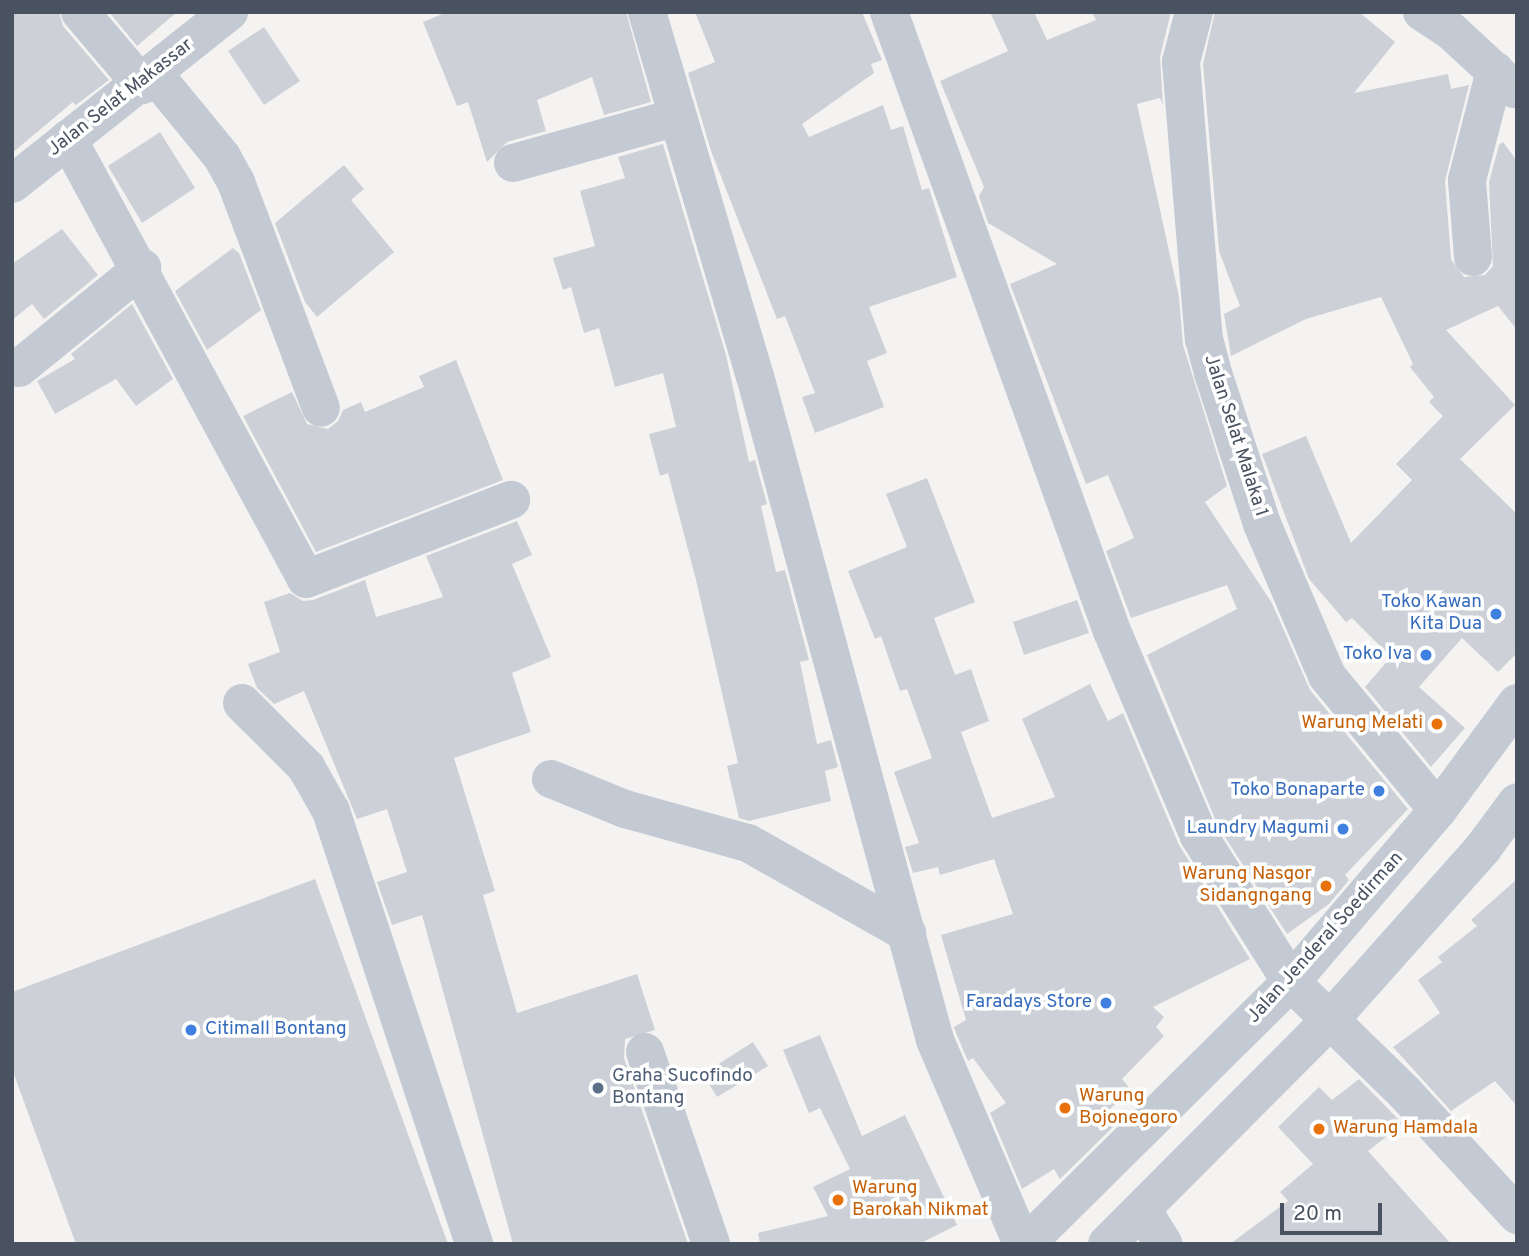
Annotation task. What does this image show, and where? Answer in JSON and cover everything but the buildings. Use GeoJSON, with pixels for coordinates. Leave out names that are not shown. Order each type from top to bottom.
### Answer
{"type":"FeatureCollection","features":[{"type":"Feature","properties":{"kind":"street"},"geometry":{"type":"LineString","coordinates":[[80,12],[222,157],[236,182],[321,408]]}},
{"type":"Feature","properties":{"kind":"street","name":"Jalan Selat Makassar"},"geometry":{"type":"LineString","coordinates":[[12,184],[148,80],[229,12]]}},
{"type":"Feature","properties":{"kind":"street"},"geometry":{"type":"LineString","coordinates":[[647,12],[755,376],[945,1071],[1024,1244]]}},
{"type":"Feature","properties":{"kind":"street"},"geometry":{"type":"LineString","coordinates":[[889,12],[1146,720],[1199,836],[1291,982],[1405,1093],[1517,1215]]}},
{"type":"Feature","properties":{"kind":"street","name":"Jalan Selat Malaka 1"},"geometry":{"type":"LineString","coordinates":[[1194,12],[1181,61],[1204,339],[1213,373],[1262,524],[1327,676],[1438,810]]}},
{"type":"Feature","properties":{"kind":"street"},"geometry":{"type":"LineString","coordinates":[[1422,12],[1451,31],[1506,81],[1467,180],[1473,257]]}},
{"type":"Feature","properties":{"kind":"street"},"geometry":{"type":"LineString","coordinates":[[513,163],[678,117]]}},
{"type":"Feature","properties":{"kind":"street"},"geometry":{"type":"LineString","coordinates":[[68,139],[142,268],[306,579],[510,500]]}},
{"type":"Feature","properties":{"kind":"street"},"geometry":{"type":"LineString","coordinates":[[19,368],[142,268]]}},
{"type":"Feature","properties":{"kind":"street"},"geometry":{"type":"LineString","coordinates":[[242,703],[306,767],[331,811],[474,1244]]}},
{"type":"Feature","properties":{"kind":"street","name":"Jalan Jenderal Soedirman"},"geometry":{"type":"LineString","coordinates":[[1024,1244],[1291,982],[1438,810],[1517,703]]}},
{"type":"Feature","properties":{"kind":"street"},"geometry":{"type":"LineString","coordinates":[[551,779],[625,808],[748,843],[907,933]]}},
{"type":"Feature","properties":{"kind":"street"},"geometry":{"type":"LineString","coordinates":[[1107,1244],[1143,1211],[1329,1021],[1483,848],[1517,802]]}},
{"type":"Feature","properties":{"kind":"street"},"geometry":{"type":"LineString","coordinates":[[645,1052],[711,1244]]}},
{"type":"Feature","properties":{"kind":"street"},"geometry":{"type":"LineString","coordinates":[[1143,1211],[1164,1244]]}},
{"type":"Feature","properties":{"kind":"place","name":"Toko Kawan Kita Dua"},"geometry":{"type":"Point","coordinates":[1496,614]}},
{"type":"Feature","properties":{"kind":"place","name":"Toko Iva"},"geometry":{"type":"Point","coordinates":[1426,655]}},
{"type":"Feature","properties":{"kind":"place","name":"Warung Melati"},"geometry":{"type":"Point","coordinates":[1437,724]}},
{"type":"Feature","properties":{"kind":"place","name":"Toko Bonaparte"},"geometry":{"type":"Point","coordinates":[1379,791]}},
{"type":"Feature","properties":{"kind":"place","name":"Laundry Magumi"},"geometry":{"type":"Point","coordinates":[1343,829]}},
{"type":"Feature","properties":{"kind":"place","name":"Warung Nasgor Sidangngang"},"geometry":{"type":"Point","coordinates":[1326,886]}},
{"type":"Feature","properties":{"kind":"place","name":"Faradays Store"},"geometry":{"type":"Point","coordinates":[1106,1003]}},
{"type":"Feature","properties":{"kind":"place","name":"Citimall Bontang"},"geometry":{"type":"Point","coordinates":[191,1030]}},
{"type":"Feature","properties":{"kind":"place","name":"Graha Sucofindo Bontang"},"geometry":{"type":"Point","coordinates":[598,1088]}},
{"type":"Feature","properties":{"kind":"place","name":"Warung Bojonegoro"},"geometry":{"type":"Point","coordinates":[1065,1108]}},
{"type":"Feature","properties":{"kind":"place","name":"Warung Hamdala"},"geometry":{"type":"Point","coordinates":[1319,1129]}},
{"type":"Feature","properties":{"kind":"place","name":"Warung Barokah Nikmat"},"geometry":{"type":"Point","coordinates":[838,1200]}}]}
